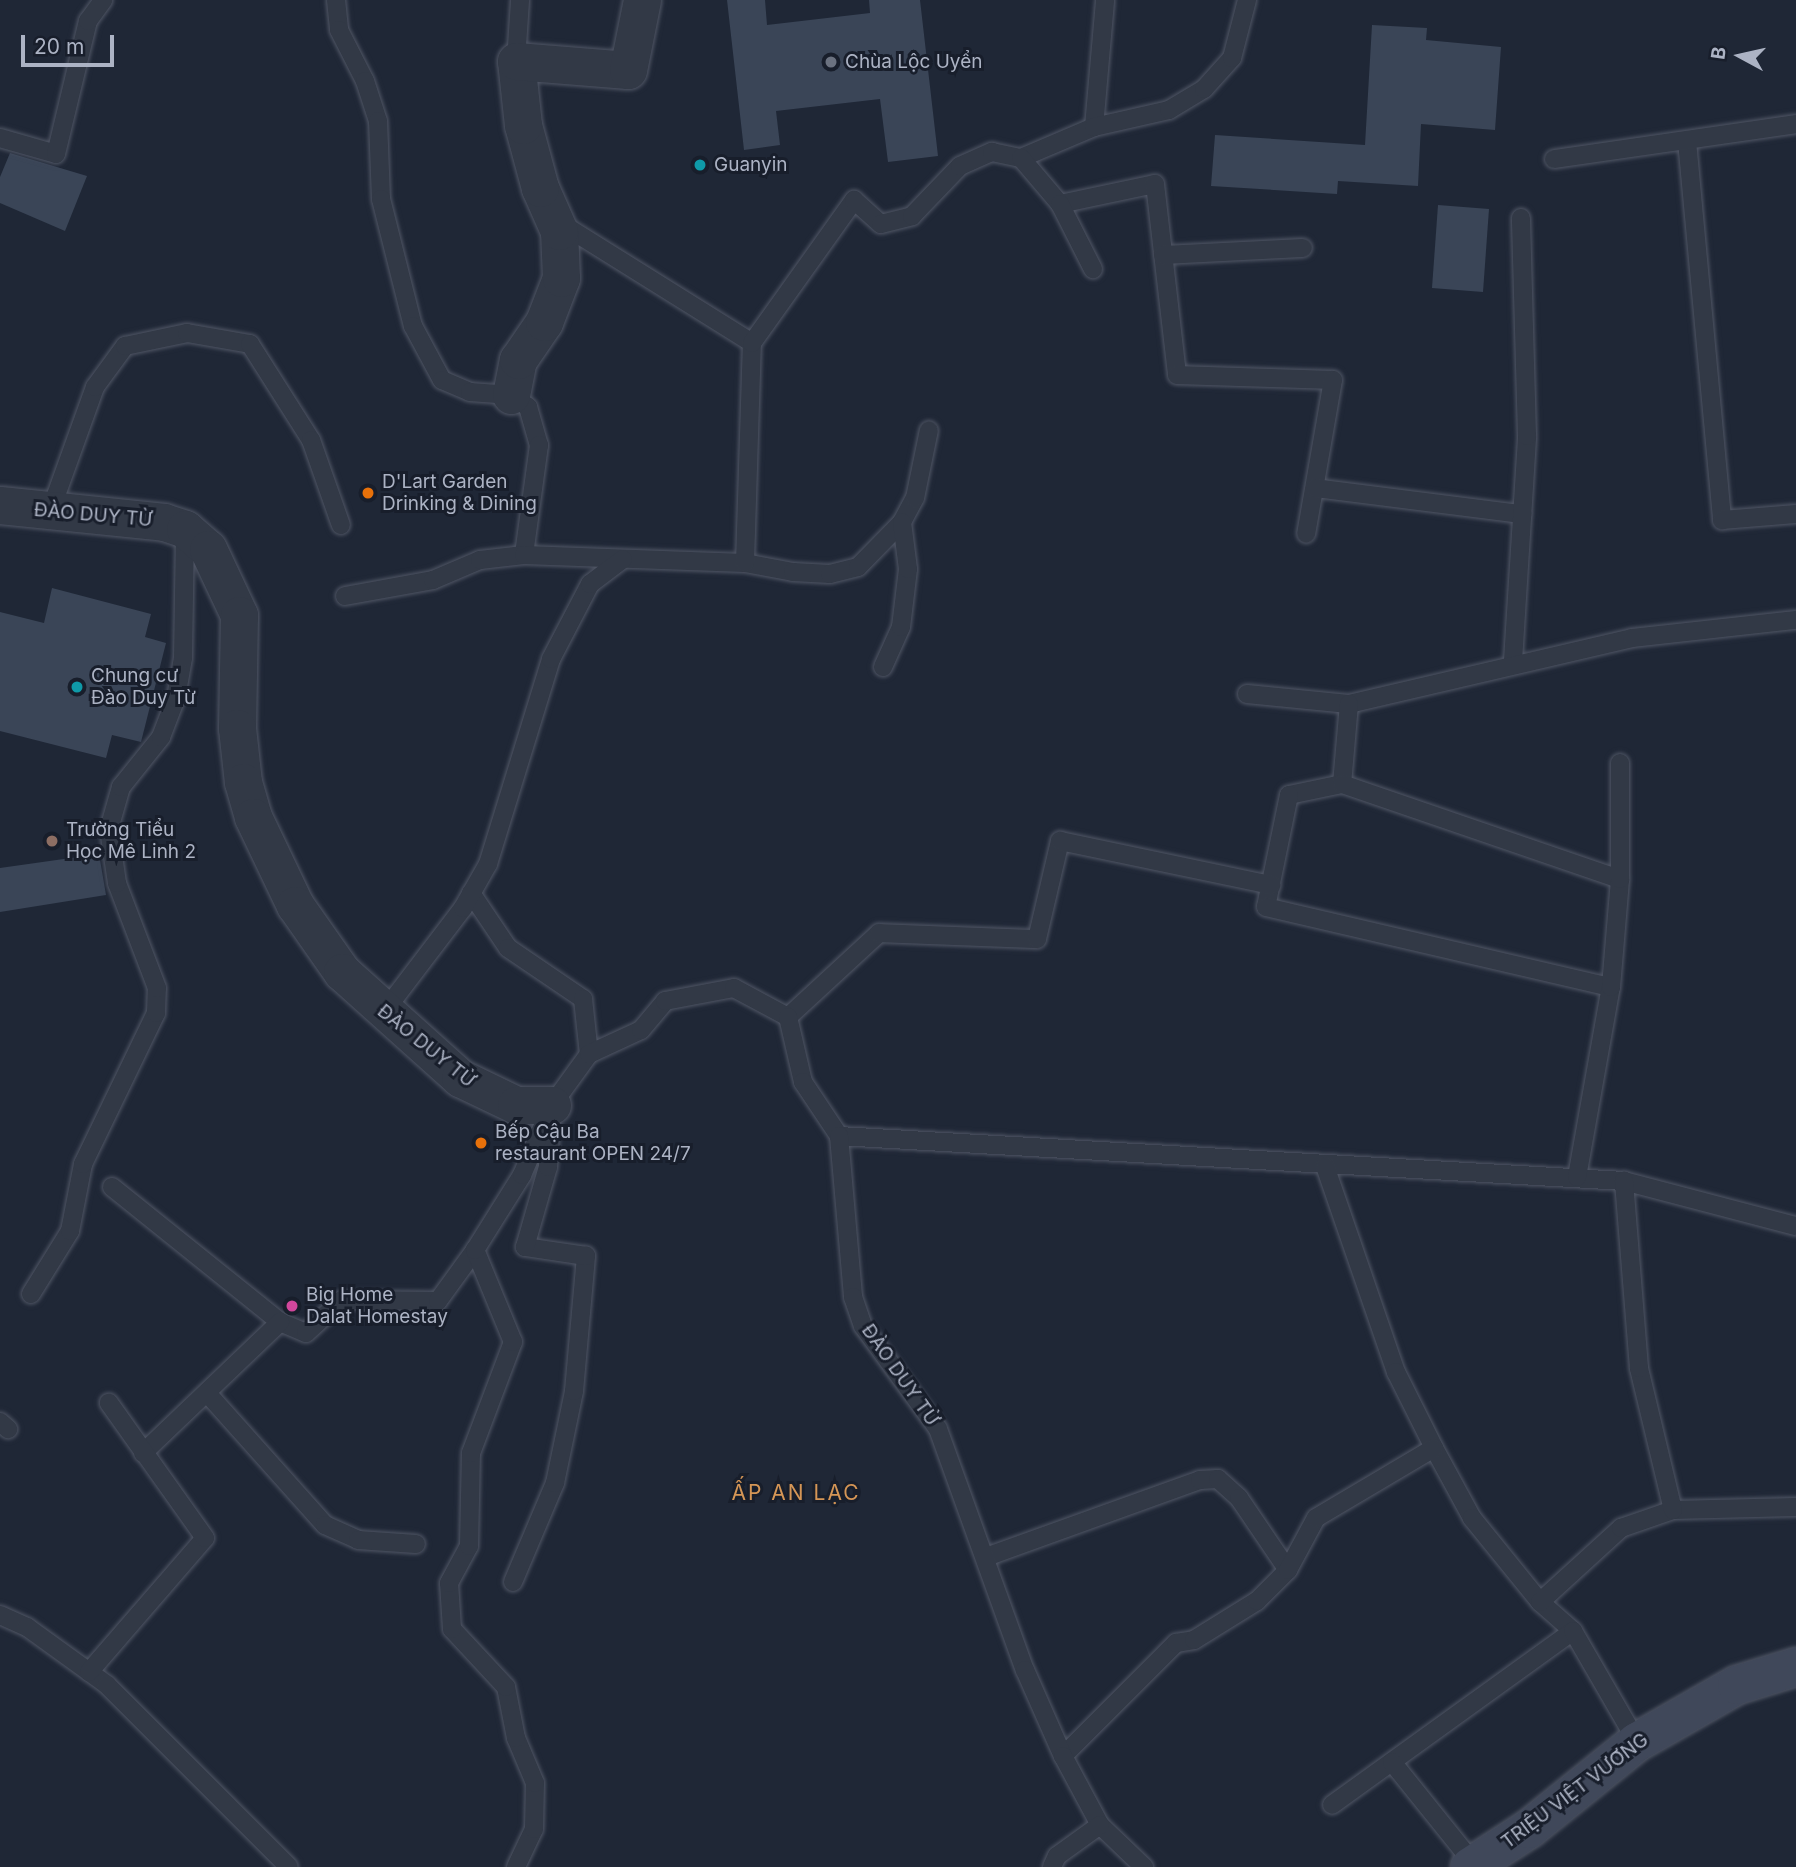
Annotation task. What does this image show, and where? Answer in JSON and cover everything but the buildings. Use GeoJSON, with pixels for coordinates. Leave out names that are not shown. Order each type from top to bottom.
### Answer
{"type":"FeatureCollection","features":[{"type":"Feature","properties":{"kind":"street"},"geometry":{"type":"LineString","coordinates":[[511,395],[518,360],[544,322],[561,278],[554,219],[523,125],[516,61],[628,71],[642,0]]}},
{"type":"Feature","properties":{"kind":"street","name":"ĐÀO DUY TỪ"},"geometry":{"type":"LineString","coordinates":[[0,505],[50,512],[119,515],[185,529],[208,549],[239,615],[237,728],[253,817],[295,905],[342,972],[383,1013],[470,1084],[516,1105],[552,1105]]}},
{"type":"Feature","properties":{"kind":"street","name":"TRIỆU VIỆT VƯƠNG"},"geometry":{"type":"LineString","coordinates":[[1472,1866],[1529,1829],[1637,1742],[1737,1685],[1796,1667]]}},
{"type":"Feature","properties":{"kind":"lane"},"geometry":{"type":"LineString","coordinates":[[0,138],[56,154],[88,21],[103,0]]}},
{"type":"Feature","properties":{"kind":"lane"},"geometry":{"type":"LineString","coordinates":[[336,0],[339,30],[365,80],[378,121],[381,199],[412,326],[442,380],[470,392],[511,395],[528,407],[539,445],[524,555]]}},
{"type":"Feature","properties":{"kind":"lane"},"geometry":{"type":"LineString","coordinates":[[516,61],[520,0]]}},
{"type":"Feature","properties":{"kind":"lane"},"geometry":{"type":"LineString","coordinates":[[1094,127],[1105,0]]}},
{"type":"Feature","properties":{"kind":"lane"},"geometry":{"type":"LineString","coordinates":[[745,563],[752,343],[854,200],[881,224],[912,216],[960,166],[992,152],[1021,158],[1094,127],[1169,110],[1204,89],[1232,58],[1247,0]]}},
{"type":"Feature","properties":{"kind":"lane"},"geometry":{"type":"LineString","coordinates":[[1554,159],[1796,124]]}},
{"type":"Feature","properties":{"kind":"lane"},"geometry":{"type":"LineString","coordinates":[[1687,141],[1722,520],[1796,514]]}},
{"type":"Feature","properties":{"kind":"lane"},"geometry":{"type":"LineString","coordinates":[[1021,158],[1060,204],[1093,269]]}},
{"type":"Feature","properties":{"kind":"lane"},"geometry":{"type":"LineString","coordinates":[[1060,204],[1155,184],[1177,375],[1333,380],[1306,534]]}},
{"type":"Feature","properties":{"kind":"lane"},"geometry":{"type":"LineString","coordinates":[[1513,662],[1528,364],[1521,218]]}},
{"type":"Feature","properties":{"kind":"lane"},"geometry":{"type":"LineString","coordinates":[[554,219],[752,343]]}},
{"type":"Feature","properties":{"kind":"lane"},"geometry":{"type":"LineString","coordinates":[[1163,255],[1303,248]]}},
{"type":"Feature","properties":{"kind":"lane"},"geometry":{"type":"LineString","coordinates":[[50,512],[95,387],[125,346],[187,332],[250,344],[311,440],[341,525]]}},
{"type":"Feature","properties":{"kind":"lane"},"geometry":{"type":"LineString","coordinates":[[345,596],[433,580],[480,560],[524,555],[745,563],[793,572],[830,573],[858,567],[902,522],[927,459],[929,430]]}},
{"type":"Feature","properties":{"kind":"lane"},"geometry":{"type":"LineString","coordinates":[[1315,488],[1522,514]]}},
{"type":"Feature","properties":{"kind":"lane"},"geometry":{"type":"LineString","coordinates":[[883,667],[903,615],[908,569],[902,522]]}},
{"type":"Feature","properties":{"kind":"lane"},"geometry":{"type":"LineString","coordinates":[[31,1293],[70,1231],[83,1164],[156,1013],[157,988],[117,883],[109,829],[121,787],[161,737],[176,698],[183,658],[185,529]]}},
{"type":"Feature","properties":{"kind":"lane"},"geometry":{"type":"LineString","coordinates":[[383,1013],[471,893],[488,864],[551,659],[590,584],[623,559]]}},
{"type":"Feature","properties":{"kind":"lane"},"geometry":{"type":"LineString","coordinates":[[1247,694],[1349,704],[1513,662],[1632,638],[1796,620]]}},
{"type":"Feature","properties":{"kind":"lane"},"geometry":{"type":"LineString","coordinates":[[1342,783],[1349,704]]}},
{"type":"Feature","properties":{"kind":"lane"},"geometry":{"type":"LineString","coordinates":[[1577,1177],[1611,987],[1620,879],[1620,762]]}},
{"type":"Feature","properties":{"kind":"lane"},"geometry":{"type":"LineString","coordinates":[[1611,987],[1266,907],[1289,795],[1342,783],[1620,879]]}},
{"type":"Feature","properties":{"kind":"lane"},"geometry":{"type":"LineString","coordinates":[[112,1187],[280,1322],[306,1333],[342,1300],[438,1301],[475,1250],[522,1175],[552,1105],[589,1054],[641,1030],[665,1001],[734,988],[788,1017],[879,933],[1037,939],[1060,841],[1271,885]]}},
{"type":"Feature","properties":{"kind":"lane"},"geometry":{"type":"LineString","coordinates":[[471,893],[508,947],[583,999],[589,1054]]}},
{"type":"Feature","properties":{"kind":"lane","name":"ĐÀO DUY TỪ"},"geometry":{"type":"LineString","coordinates":[[788,1017],[803,1082],[839,1136],[853,1297],[860,1316],[938,1429],[1063,1756],[1100,1825],[1144,1867]]}},
{"type":"Feature","properties":{"kind":"lane"},"geometry":{"type":"LineString","coordinates":[[513,1582],[555,1483],[574,1391],[586,1256],[526,1247],[548,1167],[552,1105]]}},
{"type":"Feature","properties":{"kind":"lane"},"geometry":{"type":"LineString","coordinates":[[839,1136],[1325,1166],[1624,1181],[1796,1226]]}},
{"type":"Feature","properties":{"kind":"lane"},"geometry":{"type":"LineString","coordinates":[[1325,1166],[1396,1372],[1434,1448],[1472,1518],[1540,1602],[1573,1631],[1637,1742]]}},
{"type":"Feature","properties":{"kind":"lane"},"geometry":{"type":"LineString","coordinates":[[1624,1181],[1639,1368],[1674,1510]]}},
{"type":"Feature","properties":{"kind":"lane"},"geometry":{"type":"LineString","coordinates":[[475,1250],[513,1342],[471,1453],[468,1546],[449,1583],[452,1629],[506,1687],[516,1738],[535,1783],[534,1829],[516,1867]]}},
{"type":"Feature","properties":{"kind":"lane"},"geometry":{"type":"LineString","coordinates":[[143,1453],[280,1322]]}},
{"type":"Feature","properties":{"kind":"lane"},"geometry":{"type":"LineString","coordinates":[[207,1392],[325,1525],[358,1540],[416,1544]]}},
{"type":"Feature","properties":{"kind":"lane"},"geometry":{"type":"LineString","coordinates":[[89,1672],[205,1538],[109,1403]]}},
{"type":"Feature","properties":{"kind":"lane"},"geometry":{"type":"LineString","coordinates":[[1063,1756],[1176,1643],[1194,1640],[1257,1601],[1288,1570],[1316,1518],[1434,1448]]}},
{"type":"Feature","properties":{"kind":"lane"},"geometry":{"type":"LineString","coordinates":[[986,1557],[1200,1480],[1218,1479],[1239,1498],[1288,1570]]}},
{"type":"Feature","properties":{"kind":"lane"},"geometry":{"type":"LineString","coordinates":[[1540,1602],[1621,1528],[1674,1510],[1796,1507]]}},
{"type":"Feature","properties":{"kind":"lane"},"geometry":{"type":"LineString","coordinates":[[0,1617],[27,1627],[89,1672],[289,1867]]}},
{"type":"Feature","properties":{"kind":"lane"},"geometry":{"type":"LineString","coordinates":[[1332,1805],[1573,1631]]}},
{"type":"Feature","properties":{"kind":"lane"},"geometry":{"type":"LineString","coordinates":[[1392,1762],[1472,1866]]}},
{"type":"Feature","properties":{"kind":"lane"},"geometry":{"type":"LineString","coordinates":[[1052,1867],[1058,1856],[1100,1825]]}},
{"type":"Feature","properties":{"kind":"place","name":"Chùa Lộc Uyển"},"geometry":{"type":"Point","coordinates":[831,62]}},
{"type":"Feature","properties":{"kind":"place","name":"Guanyin"},"geometry":{"type":"Point","coordinates":[700,165]}},
{"type":"Feature","properties":{"kind":"place","name":"D'Lart Garden Drinking & Dining"},"geometry":{"type":"Point","coordinates":[368,493]}},
{"type":"Feature","properties":{"kind":"place","name":"Chung cư Đào Duy Từ"},"geometry":{"type":"Point","coordinates":[77,687]}},
{"type":"Feature","properties":{"kind":"place","name":"Trường Tiểu Học Mê Linh 2"},"geometry":{"type":"Point","coordinates":[52,841]}},
{"type":"Feature","properties":{"kind":"place","name":"Bếp Cậu Ba restaurant OPEN 24/7"},"geometry":{"type":"Point","coordinates":[481,1143]}},
{"type":"Feature","properties":{"kind":"place","name":"Big Home Dalat Homestay"},"geometry":{"type":"Point","coordinates":[292,1306]}},
{"type":"Feature","properties":{"kind":"district","name":"ẤP AN LẠC"},"geometry":{"type":"Point","coordinates":[796,1493]}}]}
